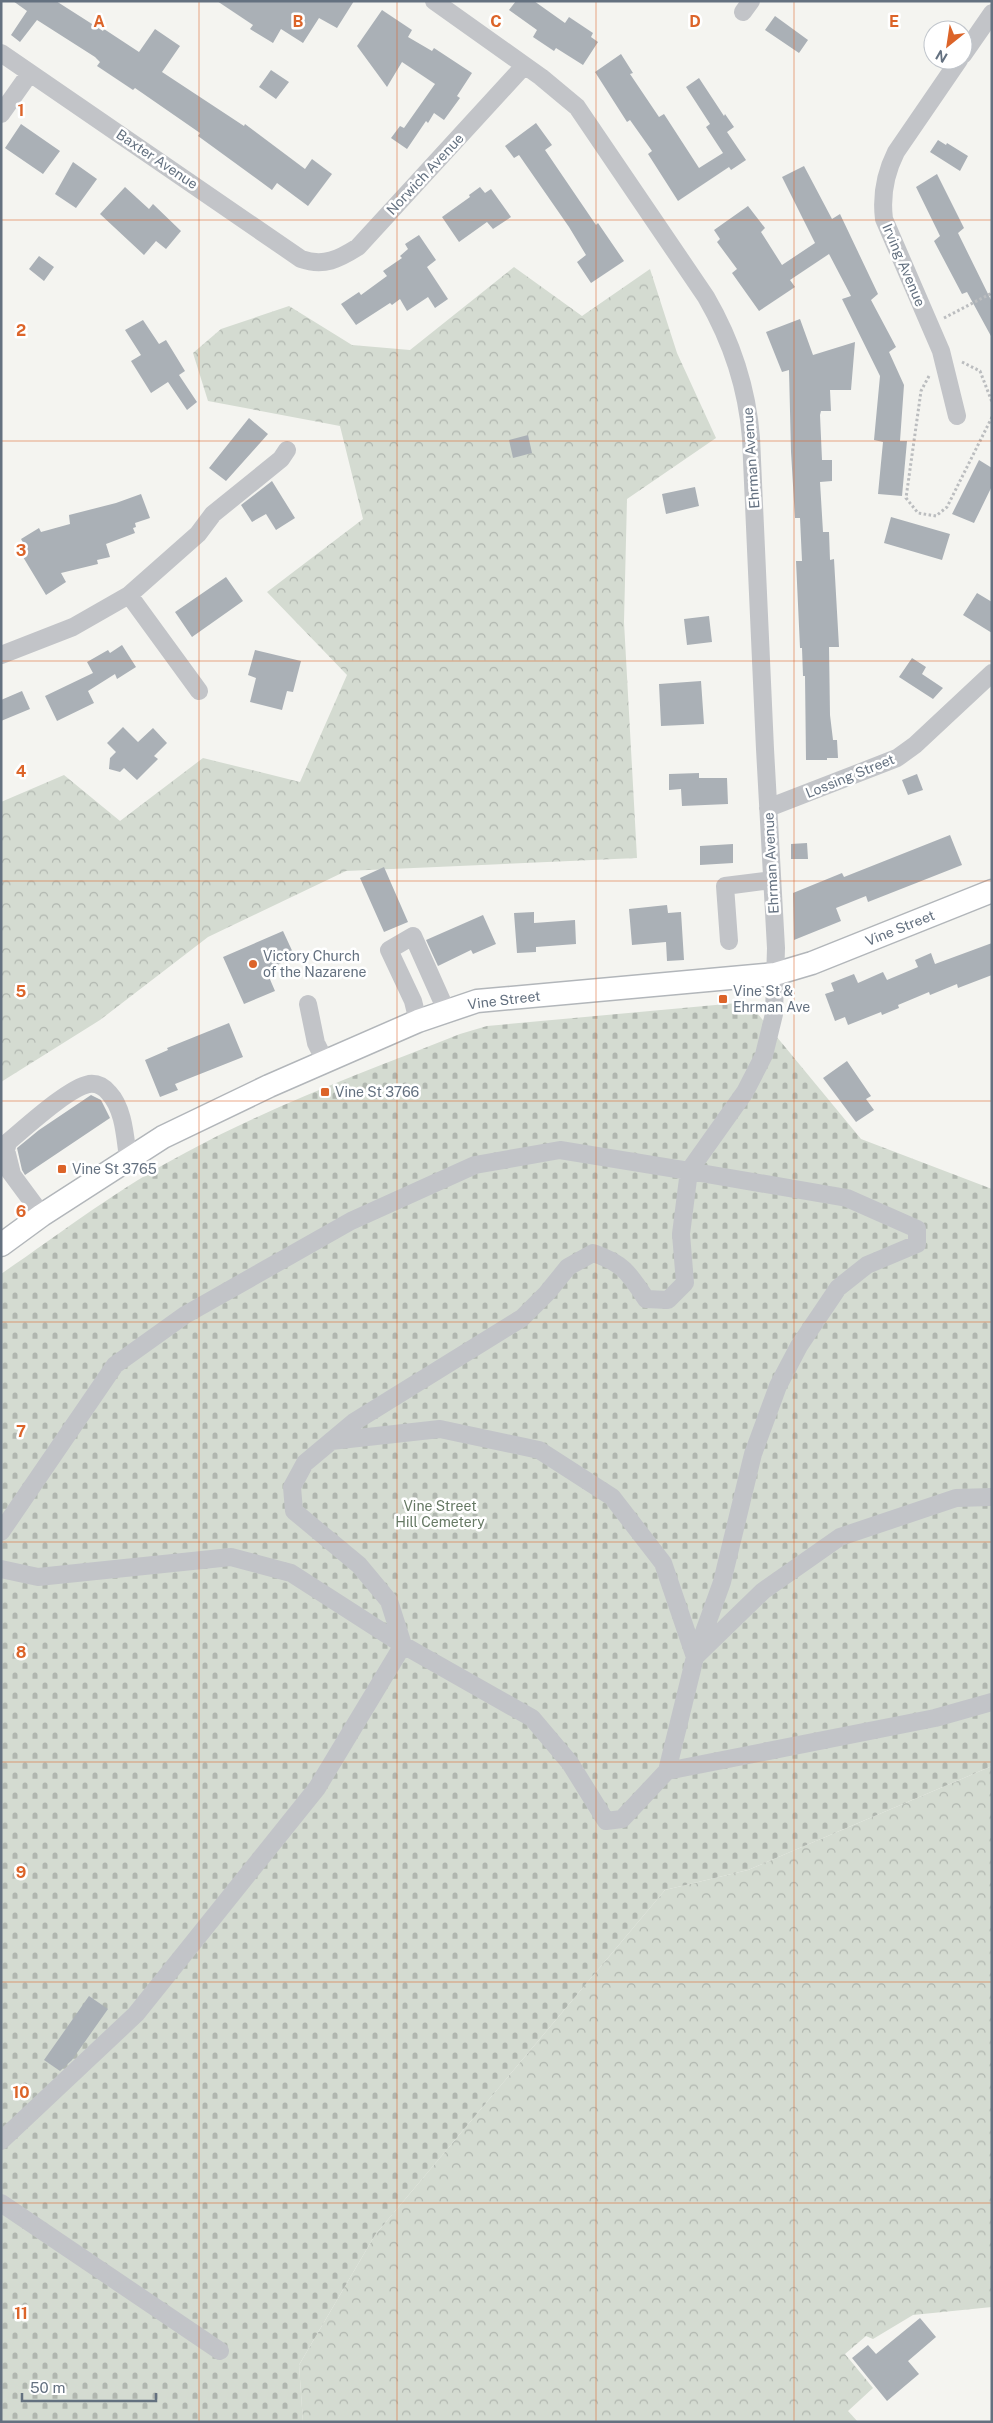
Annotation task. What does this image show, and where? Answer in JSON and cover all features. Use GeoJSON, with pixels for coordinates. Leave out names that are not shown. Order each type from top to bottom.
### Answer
{"type":"FeatureCollection","features":[{"type":"Feature","properties":{"kind":"main road","name":"Vine Street"},"geometry":{"type":"LineString","coordinates":[[1,1245],[42,1215],[163,1137],[324,1061],[446,1010],[477,1001],[775,974],[812,963],[992,891]]}},
{"type":"Feature","properties":{"kind":"street","name":"Ehrman Avenue"},"geometry":{"type":"LineString","coordinates":[[434,1],[577,107],[706,296],[720,321],[740,374],[749,405],[776,948],[774,1014],[764,1054],[745,1092],[689,1171]]}},
{"type":"Feature","properties":{"kind":"street"},"geometry":{"type":"LineString","coordinates":[[973,41],[992,13]]}},
{"type":"Feature","properties":{"kind":"street","name":"Baxter Avenue"},"geometry":{"type":"LineString","coordinates":[[1,53],[301,259],[313,263]]}},
{"type":"Feature","properties":{"kind":"street","name":"Norwich Avenue"},"geometry":{"type":"LineString","coordinates":[[313,263],[325,263],[342,257],[358,247],[524,66]]}},
{"type":"Feature","properties":{"kind":"street","name":"Irving Avenue"},"geometry":{"type":"LineString","coordinates":[[952,70],[896,152],[889,166],[883,188],[883,204],[884,219],[940,351],[956,416]]}},
{"type":"Feature","properties":{"kind":"street"},"geometry":{"type":"LineString","coordinates":[[1,114],[30,73]]}},
{"type":"Feature","properties":{"kind":"street"},"geometry":{"type":"LineString","coordinates":[[1,656],[72,627],[129,595],[198,534],[213,514],[281,459],[286,450]]}},
{"type":"Feature","properties":{"kind":"street"},"geometry":{"type":"LineString","coordinates":[[129,595],[200,691]]}},
{"type":"Feature","properties":{"kind":"street","name":"Lossing Street"},"geometry":{"type":"LineString","coordinates":[[768,808],[897,758],[915,745],[992,673]]}},
{"type":"Feature","properties":{"kind":"street"},"geometry":{"type":"LineString","coordinates":[[729,942],[725,886],[772,880]]}},
{"type":"Feature","properties":{"kind":"street"},"geometry":{"type":"LineString","coordinates":[[418,1021],[413,1001],[389,950],[414,936],[446,1010]]}},
{"type":"Feature","properties":{"kind":"street"},"geometry":{"type":"LineString","coordinates":[[308,1004],[316,1043],[324,1061]]}},
{"type":"Feature","properties":{"kind":"street"},"geometry":{"type":"LineString","coordinates":[[12,1174],[6,1150],[8,1142],[57,1103],[79,1088],[89,1084],[97,1085],[111,1094],[118,1108],[128,1158]]}},
{"type":"Feature","properties":{"kind":"street"},"geometry":{"type":"LineString","coordinates":[[1,1532],[115,1365],[185,1315],[351,1221],[475,1165],[560,1150],[847,1198],[917,1229],[917,1244],[867,1266],[838,1288],[799,1346],[778,1386],[753,1454],[722,1582],[695,1657],[667,1771],[622,1819],[606,1821],[570,1762],[532,1718],[403,1645],[292,1573],[232,1557],[38,1577],[1,1569]]}},
{"type":"Feature","properties":{"kind":"street"},"geometry":{"type":"LineString","coordinates":[[1,1160],[42,1215]]}},
{"type":"Feature","properties":{"kind":"street"},"geometry":{"type":"LineString","coordinates":[[1,2141],[136,2014],[317,1788],[403,1645],[389,1600],[360,1565],[294,1511],[292,1487],[305,1463],[354,1422],[522,1318],[547,1293],[568,1267],[593,1252],[614,1260],[631,1276],[646,1299],[668,1300],[685,1283],[681,1234],[689,1171]]}},
{"type":"Feature","properties":{"kind":"street"},"geometry":{"type":"LineString","coordinates":[[331,1441],[440,1429],[539,1450],[612,1497],[663,1563],[695,1657]]}},
{"type":"Feature","properties":{"kind":"street"},"geometry":{"type":"LineString","coordinates":[[695,1657],[763,1591],[840,1538],[956,1498],[992,1497]]}},
{"type":"Feature","properties":{"kind":"street"},"geometry":{"type":"LineString","coordinates":[[667,1771],[934,1718],[992,1702]]}},
{"type":"Feature","properties":{"kind":"street"},"geometry":{"type":"LineString","coordinates":[[1,2203],[220,2351]]}},
{"type":"Feature","properties":{"kind":"path"},"geometry":{"type":"LineString","coordinates":[[929,325],[992,293]]}},
{"type":"Feature","properties":{"kind":"path"},"geometry":{"type":"LineString","coordinates":[[992,402],[980,371],[940,351],[922,391],[906,498],[918,514],[936,516],[946,507],[992,417]]}},
{"type":"Feature","properties":{"kind":"green space"},"geometry":{"type":"Polygon","coordinates":[[[514,267],[582,316],[650,269],[677,353],[716,438],[627,499],[624,622],[637,858],[346,871],[208,937],[100,1020],[1,1082],[1,802],[64,775],[120,821],[203,758],[300,782],[347,675],[267,592],[363,519],[340,426],[208,401],[193,353],[221,329],[289,306],[352,345],[410,350],[514,267]]]}},
{"type":"Feature","properties":{"kind":"green space","name":"Vine Street Hill Cemetery"},"geometry":{"type":"Polygon","coordinates":[[[748,1002],[861,1139],[992,1189],[992,1766],[748,1870],[665,1890],[375,2235],[299,2365],[303,2422],[1,2422],[1,1274],[114,1195],[185,1153],[286,1104],[460,1034],[487,1026],[748,1002]]]}},
{"type":"Feature","properties":{"kind":"green space"},"geometry":{"type":"Polygon","coordinates":[[[992,1766],[992,2307],[913,2315],[873,2339],[866,2336],[845,2354],[873,2388],[848,2411],[858,2422],[303,2422],[299,2365],[375,2235],[665,1890],[748,1870],[992,1766]]]}},
{"type":"Feature","properties":{"kind":"building"},"geometry":{"type":"Polygon","coordinates":[[[13,1],[56,1],[139,52],[155,29],[180,46],[162,72],[244,126],[245,124],[305,169],[312,159],[332,174],[308,206],[277,183],[272,190],[198,136],[200,133],[135,88],[133,90],[97,66],[100,62],[95,57],[37,20],[20,42],[11,35],[27,11],[13,1]]]}},
{"type":"Feature","properties":{"kind":"building"},"geometry":{"type":"Polygon","coordinates":[[[217,1],[354,1],[337,28],[319,18],[303,43],[281,29],[273,43],[250,29],[253,25],[217,1]]]}},
{"type":"Feature","properties":{"kind":"building"},"geometry":{"type":"Polygon","coordinates":[[[516,1],[534,1],[565,23],[569,17],[593,33],[591,37],[598,42],[583,65],[556,48],[554,51],[533,37],[537,30],[509,10],[516,1]]]}},
{"type":"Feature","properties":{"kind":"building"},"geometry":{"type":"Polygon","coordinates":[[[382,10],[412,30],[408,37],[432,51],[434,48],[472,73],[457,96],[460,98],[444,120],[434,113],[428,123],[426,121],[407,149],[391,138],[400,126],[404,128],[435,84],[402,62],[387,87],[357,46],[382,10]]]}},
{"type":"Feature","properties":{"kind":"building"},"geometry":{"type":"Polygon","coordinates":[[[775,16],[808,40],[799,53],[765,30],[775,16]]]}},
{"type":"Feature","properties":{"kind":"building"},"geometry":{"type":"Polygon","coordinates":[[[621,54],[633,73],[630,74],[659,117],[664,114],[699,168],[723,153],[706,127],[710,124],[686,87],[699,78],[724,116],[725,114],[734,127],[727,132],[746,160],[731,170],[729,167],[678,201],[648,154],[652,151],[630,120],[627,122],[595,72],[621,54]]]}},
{"type":"Feature","properties":{"kind":"building"},"geometry":{"type":"Polygon","coordinates":[[[271,70],[289,82],[276,99],[259,87],[271,70]]]}},
{"type":"Feature","properties":{"kind":"building"},"geometry":{"type":"Polygon","coordinates":[[[536,123],[552,145],[545,150],[596,225],[598,223],[624,261],[591,283],[577,262],[586,255],[569,227],[519,155],[514,158],[505,146],[536,123]]]}},
{"type":"Feature","properties":{"kind":"building"},"geometry":{"type":"Polygon","coordinates":[[[21,124],[60,151],[43,174],[5,148],[21,124]]]}},
{"type":"Feature","properties":{"kind":"building"},"geometry":{"type":"Polygon","coordinates":[[[938,140],[946,145],[947,143],[968,156],[960,171],[930,152],[938,140]]]}},
{"type":"Feature","properties":{"kind":"building"},"geometry":{"type":"Polygon","coordinates":[[[73,162],[97,179],[76,208],[55,194],[73,162]]]}},
{"type":"Feature","properties":{"kind":"building"},"geometry":{"type":"Polygon","coordinates":[[[804,166],[832,219],[840,214],[878,294],[871,300],[896,347],[889,352],[904,385],[900,441],[907,441],[902,496],[878,494],[883,442],[874,440],[880,376],[842,299],[851,296],[829,254],[790,280],[795,287],[759,311],[732,273],[737,269],[717,242],[720,239],[714,230],[748,206],[765,228],[761,232],[782,265],[815,243],[782,177],[804,166]]]}},
{"type":"Feature","properties":{"kind":"building"},"geometry":{"type":"Polygon","coordinates":[[[937,174],[964,228],[958,233],[992,302],[992,338],[967,292],[962,294],[934,241],[940,236],[916,187],[937,174]]]}},
{"type":"Feature","properties":{"kind":"building"},"geometry":{"type":"Polygon","coordinates":[[[125,187],[149,209],[153,204],[181,231],[166,249],[156,241],[144,255],[100,214],[125,187]]]}},
{"type":"Feature","properties":{"kind":"building"},"geometry":{"type":"Polygon","coordinates":[[[480,187],[485,193],[491,189],[511,217],[493,229],[487,222],[459,242],[442,217],[470,197],[469,195],[480,187]]]}},
{"type":"Feature","properties":{"kind":"building"},"geometry":{"type":"Polygon","coordinates":[[[419,235],[436,260],[427,267],[448,299],[435,308],[428,297],[407,311],[400,299],[392,305],[390,303],[356,325],[341,304],[359,292],[361,295],[387,276],[383,271],[402,258],[400,256],[408,249],[405,244],[419,235]]]}},
{"type":"Feature","properties":{"kind":"building"},"geometry":{"type":"Polygon","coordinates":[[[39,256],[54,267],[44,281],[29,269],[39,256]]]}},
{"type":"Feature","properties":{"kind":"building"},"geometry":{"type":"Polygon","coordinates":[[[800,319],[813,355],[855,342],[851,390],[830,390],[831,411],[821,411],[820,415],[822,460],[832,460],[832,481],[820,482],[823,532],[829,532],[830,560],[834,559],[839,647],[829,647],[830,715],[833,740],[837,740],[838,758],[827,758],[827,760],[806,760],[805,676],[803,676],[802,648],[800,648],[796,561],[802,561],[800,518],[795,518],[789,370],[782,372],[766,332],[800,319]]]}},
{"type":"Feature","properties":{"kind":"building"},"geometry":{"type":"Polygon","coordinates":[[[143,320],[159,344],[166,340],[185,371],[179,375],[197,402],[187,410],[168,382],[151,393],[131,361],[141,355],[125,330],[143,320]]]}},
{"type":"Feature","properties":{"kind":"building"},"geometry":{"type":"Polygon","coordinates":[[[249,418],[268,434],[226,481],[209,468],[249,418]]]}},
{"type":"Feature","properties":{"kind":"building"},"geometry":{"type":"Polygon","coordinates":[[[528,435],[532,453],[513,458],[509,440],[528,435]]]}},
{"type":"Feature","properties":{"kind":"building"},"geometry":{"type":"Polygon","coordinates":[[[979,460],[992,468],[992,486],[974,523],[952,514],[979,460]]]}},
{"type":"Feature","properties":{"kind":"building"},"geometry":{"type":"Polygon","coordinates":[[[272,481],[295,518],[276,530],[266,514],[252,522],[241,505],[272,481]]]}},
{"type":"Feature","properties":{"kind":"building"},"geometry":{"type":"Polygon","coordinates":[[[695,487],[699,506],[666,514],[662,494],[695,487]]]}},
{"type":"Feature","properties":{"kind":"building"},"geometry":{"type":"Polygon","coordinates":[[[141,494],[150,518],[135,523],[136,527],[133,528],[135,533],[106,544],[110,557],[97,560],[98,564],[61,573],[66,582],[46,595],[20,552],[26,548],[21,539],[39,528],[41,532],[70,524],[69,515],[116,503],[141,494]]]}},
{"type":"Feature","properties":{"kind":"building"},"geometry":{"type":"Polygon","coordinates":[[[891,517],[950,534],[942,560],[884,543],[891,517]]]}},
{"type":"Feature","properties":{"kind":"building"},"geometry":{"type":"Polygon","coordinates":[[[226,577],[243,601],[192,637],[175,612],[226,577]]]}},
{"type":"Feature","properties":{"kind":"building"},"geometry":{"type":"Polygon","coordinates":[[[977,593],[992,602],[992,633],[963,615],[977,593]]]}},
{"type":"Feature","properties":{"kind":"building"},"geometry":{"type":"Polygon","coordinates":[[[709,616],[712,642],[687,645],[684,619],[709,616]]]}},
{"type":"Feature","properties":{"kind":"building"},"geometry":{"type":"Polygon","coordinates":[[[122,645],[136,667],[117,679],[115,674],[88,691],[94,703],[57,721],[45,696],[93,673],[87,662],[108,650],[110,653],[122,645]]]}},
{"type":"Feature","properties":{"kind":"building"},"geometry":{"type":"Polygon","coordinates":[[[255,650],[301,661],[293,692],[287,691],[282,710],[250,702],[256,678],[248,675],[255,650]]]}},
{"type":"Feature","properties":{"kind":"building"},"geometry":{"type":"Polygon","coordinates":[[[912,658],[926,667],[922,674],[943,688],[933,699],[899,677],[912,658]]]}},
{"type":"Feature","properties":{"kind":"building"},"geometry":{"type":"Polygon","coordinates":[[[701,681],[704,724],[661,726],[659,684],[701,681]]]}},
{"type":"Feature","properties":{"kind":"building"},"geometry":{"type":"Polygon","coordinates":[[[22,691],[30,709],[1,721],[1,700],[22,691]]]}},
{"type":"Feature","properties":{"kind":"building"},"geometry":{"type":"Polygon","coordinates":[[[123,727],[138,742],[153,728],[167,743],[154,756],[158,759],[137,780],[124,768],[120,772],[109,769],[110,758],[116,752],[107,743],[123,727]]]}},
{"type":"Feature","properties":{"kind":"building"},"geometry":{"type":"Polygon","coordinates":[[[699,773],[699,778],[727,778],[728,804],[682,806],[681,789],[669,790],[669,774],[699,773]]]}},
{"type":"Feature","properties":{"kind":"building"},"geometry":{"type":"Polygon","coordinates":[[[917,774],[923,790],[908,795],[902,780],[917,774]]]}},
{"type":"Feature","properties":{"kind":"building"},"geometry":{"type":"Polygon","coordinates":[[[950,835],[962,865],[868,902],[866,896],[836,908],[841,921],[794,940],[793,893],[842,873],[844,877],[950,835]]]}},
{"type":"Feature","properties":{"kind":"building"},"geometry":{"type":"Polygon","coordinates":[[[807,843],[808,859],[791,859],[791,844],[807,843]]]}},
{"type":"Feature","properties":{"kind":"building"},"geometry":{"type":"Polygon","coordinates":[[[733,844],[733,863],[700,865],[700,846],[733,844]]]}},
{"type":"Feature","properties":{"kind":"building"},"geometry":{"type":"Polygon","coordinates":[[[384,867],[408,922],[384,932],[360,878],[384,867]]]}},
{"type":"Feature","properties":{"kind":"building"},"geometry":{"type":"Polygon","coordinates":[[[667,905],[668,913],[681,912],[684,960],[667,961],[666,942],[632,945],[629,909],[667,905]]]}},
{"type":"Feature","properties":{"kind":"building"},"geometry":{"type":"Polygon","coordinates":[[[534,912],[534,923],[575,920],[576,944],[536,947],[536,952],[517,953],[514,913],[534,912]]]}},
{"type":"Feature","properties":{"kind":"building"},"geometry":{"type":"Polygon","coordinates":[[[483,915],[496,944],[473,954],[471,950],[438,966],[426,940],[483,915]]]}},
{"type":"Feature","properties":{"kind":"building","name":"Victory Church of the Nazarene"},"geometry":{"type":"Polygon","coordinates":[[[283,931],[295,957],[266,970],[275,991],[244,1004],[223,957],[283,931]]]}},
{"type":"Feature","properties":{"kind":"building"},"geometry":{"type":"Polygon","coordinates":[[[992,943],[992,975],[958,988],[957,984],[930,995],[929,992],[898,1005],[899,1008],[882,1015],[881,1012],[848,1025],[845,1017],[835,1021],[825,994],[834,991],[831,983],[854,974],[858,983],[883,972],[887,980],[918,967],[915,960],[931,953],[935,964],[992,943]]]}},
{"type":"Feature","properties":{"kind":"building"},"geometry":{"type":"Polygon","coordinates":[[[229,1023],[243,1057],[175,1084],[178,1090],[160,1097],[145,1060],[168,1050],[167,1048],[229,1023]]]}},
{"type":"Feature","properties":{"kind":"building"},"geometry":{"type":"Polygon","coordinates":[[[847,1061],[871,1096],[866,1099],[874,1110],[856,1122],[823,1078],[847,1061]]]}},
{"type":"Feature","properties":{"kind":"building"},"geometry":{"type":"Polygon","coordinates":[[[91,1095],[101,1100],[110,1118],[25,1175],[17,1148],[39,1130],[91,1095]]]}},
{"type":"Feature","properties":{"kind":"building"},"geometry":{"type":"Polygon","coordinates":[[[89,1996],[108,2009],[72,2060],[60,2071],[44,2060],[89,1996]]]}},
{"type":"Feature","properties":{"kind":"building"},"geometry":{"type":"Polygon","coordinates":[[[920,2318],[936,2337],[908,2361],[919,2374],[887,2401],[852,2358],[868,2345],[876,2354],[920,2318]]]}},
{"type":"Feature","properties":{"kind":"place","name":"Victory Church of the Nazarene"},"geometry":{"type":"Point","coordinates":[253,964]}},
{"type":"Feature","properties":{"kind":"place","name":"Vine St & Ehrman Ave"},"geometry":{"type":"Point","coordinates":[723,999]}},
{"type":"Feature","properties":{"kind":"place","name":"Vine St 3766"},"geometry":{"type":"Point","coordinates":[325,1092]}},
{"type":"Feature","properties":{"kind":"place","name":"Vine St 3765"},"geometry":{"type":"Point","coordinates":[62,1169]}}]}
